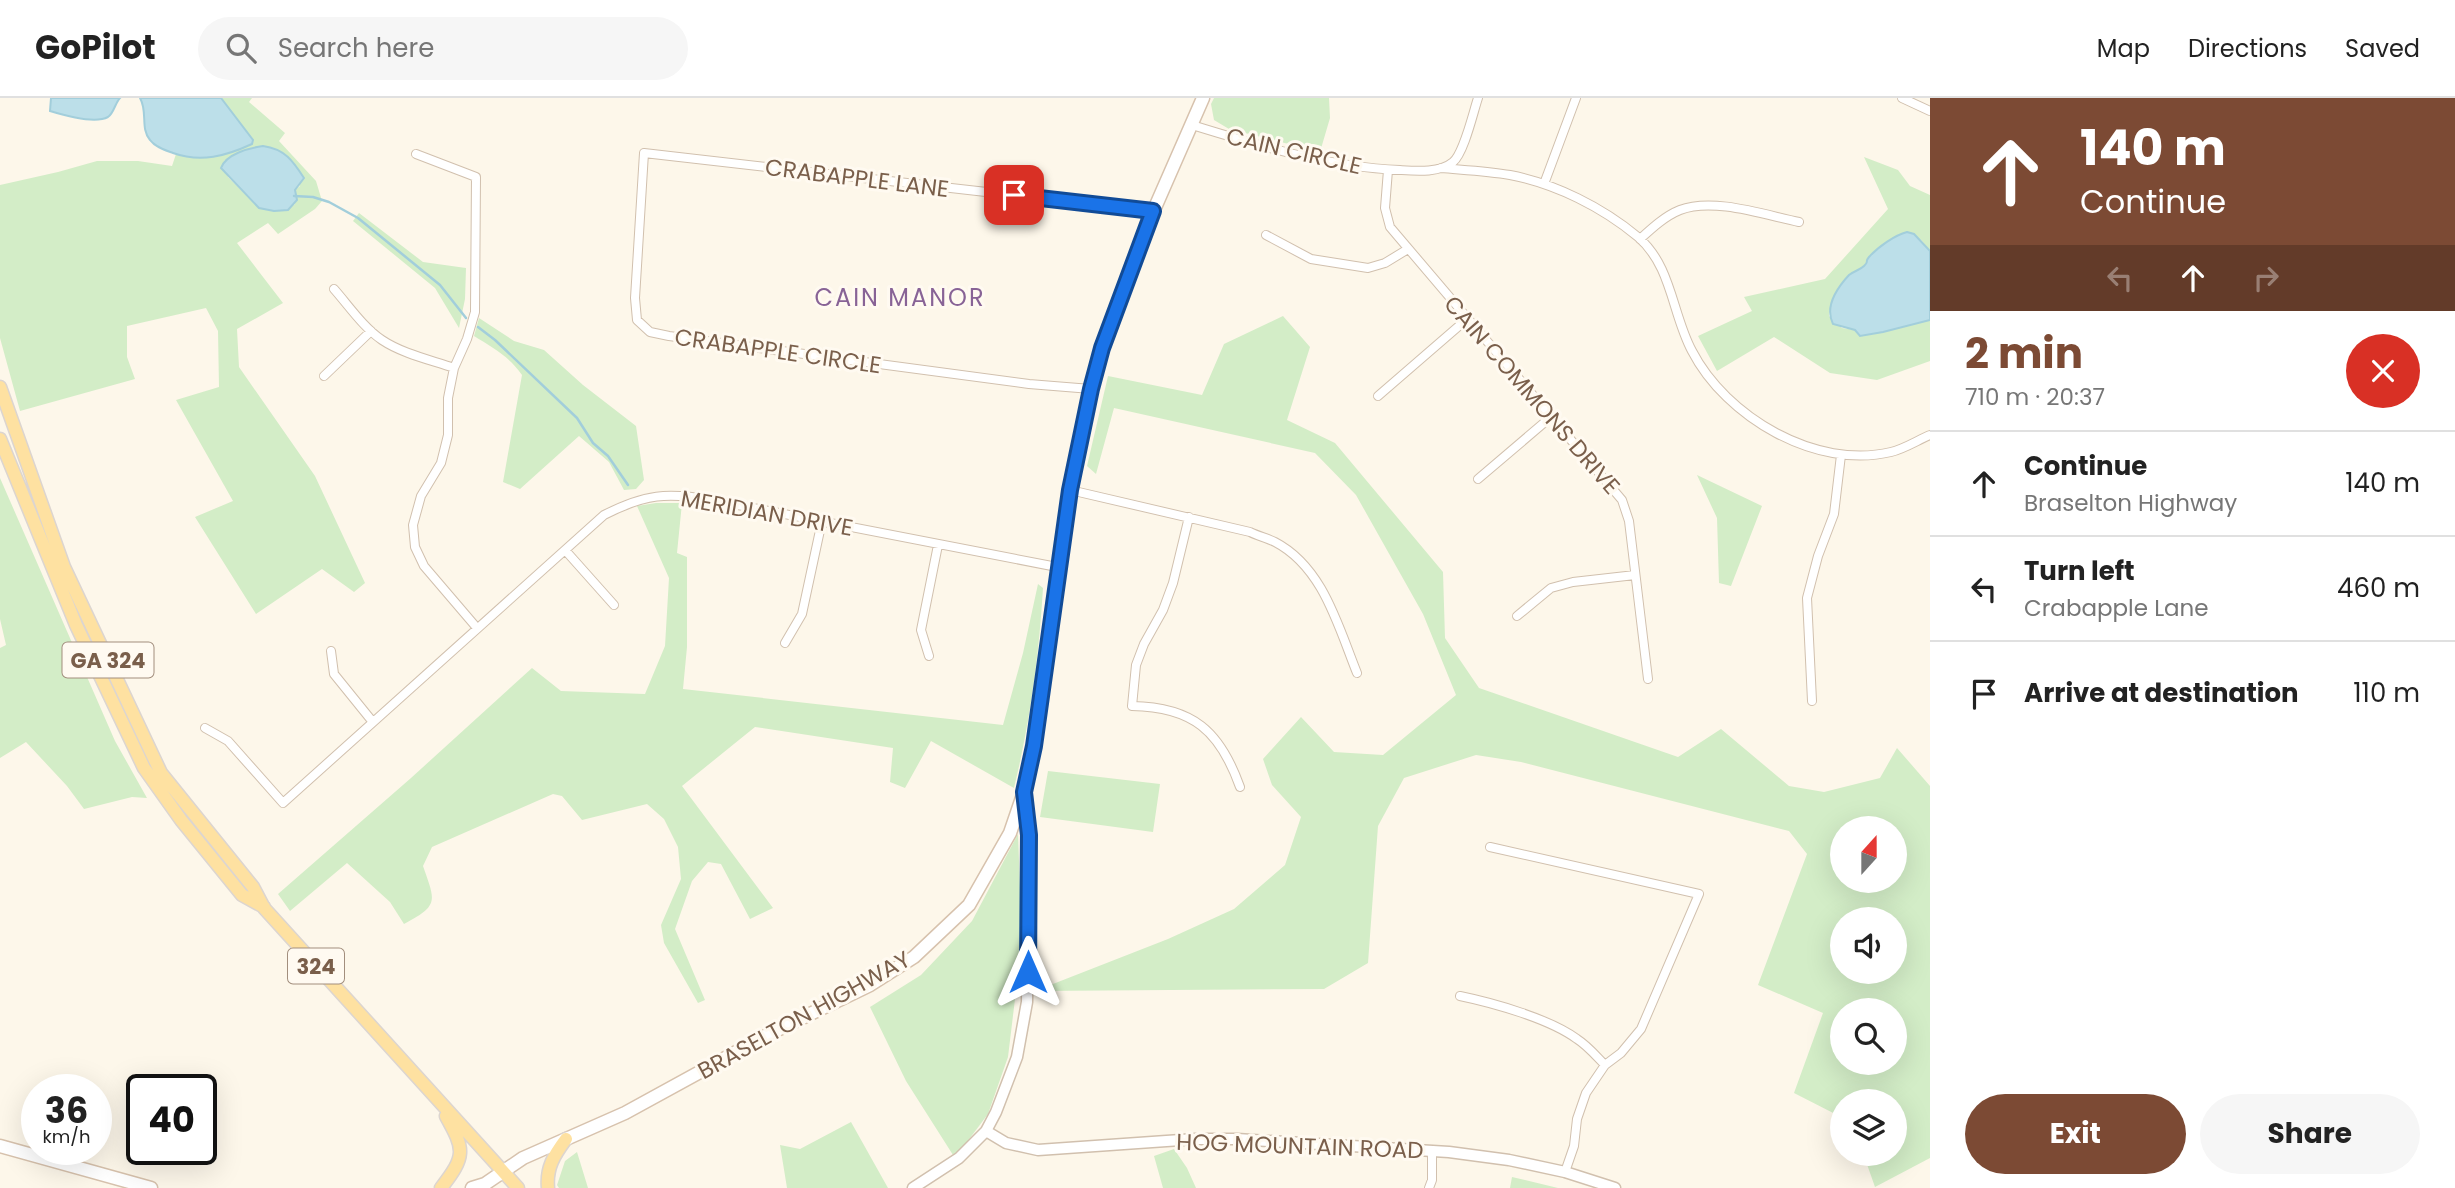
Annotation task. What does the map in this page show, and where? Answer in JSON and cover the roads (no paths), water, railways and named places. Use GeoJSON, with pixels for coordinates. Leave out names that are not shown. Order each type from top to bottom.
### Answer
{"type":"FeatureCollection","features":[{"type":"Feature","properties":{"kind":"main road","name":"BRASELTON HIGHWAY"},"geometry":{"type":"LineString","coordinates":[[472,1188],[485,1184],[523,1158],[625,1112],[870,985],[914,957],[969,905],[1010,832],[1024,792],[1034,746],[1070,490],[1091,389],[1121,293],[1153,211],[1203,98]]}},
{"type":"Feature","properties":{"kind":"main road","name":"GA 324"},"geometry":{"type":"LineString","coordinates":[[0,387],[64,567],[161,773],[253,887],[264,908]]}},
{"type":"Feature","properties":{"kind":"main road","name":"GA 324"},"geometry":{"type":"LineString","coordinates":[[0,439],[76,625],[144,768],[181,820],[242,895],[264,908]]}},
{"type":"Feature","properties":{"kind":"main road","name":"324"},"geometry":{"type":"LineString","coordinates":[[264,908],[518,1188]]}},
{"type":"Feature","properties":{"kind":"main road"},"geometry":{"type":"LineString","coordinates":[[435,1097],[457,1136],[461,1154],[442,1188]]}},
{"type":"Feature","properties":{"kind":"main road"},"geometry":{"type":"LineString","coordinates":[[548,1188],[547,1177],[551,1160],[566,1139]]}},
{"type":"Feature","properties":{"kind":"main road"},"geometry":{"type":"LineString","coordinates":[[0,1146],[151,1188]]}},
{"type":"Feature","properties":{"kind":"street"},"geometry":{"type":"LineString","coordinates":[[1441,168],[1454,162],[1460,151],[1478,98]]}},
{"type":"Feature","properties":{"kind":"street"},"geometry":{"type":"LineString","coordinates":[[1544,184],[1576,98]]}},
{"type":"Feature","properties":{"kind":"street"},"geometry":{"type":"LineString","coordinates":[[1902,98],[1930,111]]}},
{"type":"Feature","properties":{"kind":"street","name":"CAIN CIRCLE"},"geometry":{"type":"LineString","coordinates":[[1192,125],[1255,145],[1365,169],[1419,171],[1441,168],[1509,175],[1544,184],[1577,198],[1615,220],[1640,239],[1659,263],[1692,351],[1711,380],[1729,398],[1779,435],[1804,447],[1841,455],[1893,452],[1930,435]]}},
{"type":"Feature","properties":{"kind":"street","name":"CRABAPPLE LANE"},"geometry":{"type":"LineString","coordinates":[[644,153],[1153,211]]}},
{"type":"Feature","properties":{"kind":"street","name":"CRABAPPLE CIRCLE"},"geometry":{"type":"LineString","coordinates":[[644,153],[635,298],[637,320],[650,332],[1002,381],[1091,389]]}},
{"type":"Feature","properties":{"kind":"street"},"geometry":{"type":"LineString","coordinates":[[416,154],[477,177],[475,312],[454,368],[448,398],[448,435],[441,463],[421,496],[413,525],[415,547],[424,566],[477,628]]}},
{"type":"Feature","properties":{"kind":"street","name":"CAIN COMMONS DRIVE"},"geometry":{"type":"LineString","coordinates":[[1388,170],[1385,208],[1390,227],[1622,499],[1629,521],[1648,679]]}},
{"type":"Feature","properties":{"kind":"street"},"geometry":{"type":"LineString","coordinates":[[1640,239],[1666,217],[1681,209],[1699,205],[1720,206],[1799,222]]}},
{"type":"Feature","properties":{"kind":"street"},"geometry":{"type":"LineString","coordinates":[[1266,235],[1311,259],[1368,268],[1385,263],[1408,249]]}},
{"type":"Feature","properties":{"kind":"street"},"geometry":{"type":"LineString","coordinates":[[334,289],[371,331],[398,349],[454,368]]}},
{"type":"Feature","properties":{"kind":"street"},"geometry":{"type":"LineString","coordinates":[[1378,396],[1467,319]]}},
{"type":"Feature","properties":{"kind":"street"},"geometry":{"type":"LineString","coordinates":[[324,376],[371,331]]}},
{"type":"Feature","properties":{"kind":"street"},"geometry":{"type":"LineString","coordinates":[[1478,479],[1552,416]]}},
{"type":"Feature","properties":{"kind":"street"},"geometry":{"type":"LineString","coordinates":[[1812,701],[1807,598],[1818,556],[1835,514],[1841,455]]}},
{"type":"Feature","properties":{"kind":"street"},"geometry":{"type":"LineString","coordinates":[[1070,490],[1250,532],[1276,543],[1298,559],[1317,581],[1357,673]]}},
{"type":"Feature","properties":{"kind":"street","name":"MERIDIAN DRIVE"},"geometry":{"type":"LineString","coordinates":[[205,728],[228,741],[283,803],[604,515],[630,501],[680,494],[1058,567]]}},
{"type":"Feature","properties":{"kind":"street"},"geometry":{"type":"LineString","coordinates":[[1189,517],[1173,583],[1163,610],[1143,644],[1136,665],[1132,706],[1169,709],[1204,727],[1231,761],[1240,786]]}},
{"type":"Feature","properties":{"kind":"street"},"geometry":{"type":"LineString","coordinates":[[785,643],[802,614],[822,521]]}},
{"type":"Feature","properties":{"kind":"street"},"geometry":{"type":"LineString","coordinates":[[929,656],[921,631],[938,545]]}},
{"type":"Feature","properties":{"kind":"street"},"geometry":{"type":"LineString","coordinates":[[565,550],[614,605]]}},
{"type":"Feature","properties":{"kind":"street"},"geometry":{"type":"LineString","coordinates":[[1517,616],[1551,588],[1573,582],[1635,575]]}},
{"type":"Feature","properties":{"kind":"street"},"geometry":{"type":"LineString","coordinates":[[331,651],[334,674],[372,721]]}},
{"type":"Feature","properties":{"kind":"street"},"geometry":{"type":"LineString","coordinates":[[913,1188],[959,1158],[986,1131],[1002,1100],[1017,1058],[1027,1002],[1029,835],[1024,792]]}},
{"type":"Feature","properties":{"kind":"street"},"geometry":{"type":"LineString","coordinates":[[1490,847],[1699,894],[1641,1028],[1621,1053],[1605,1065],[1586,1093],[1565,1172]]}},
{"type":"Feature","properties":{"kind":"street"},"geometry":{"type":"LineString","coordinates":[[1460,996],[1566,1031],[1587,1046],[1605,1065]]}},
{"type":"Feature","properties":{"kind":"street","name":"HOG MOUNTAIN ROAD"},"geometry":{"type":"LineString","coordinates":[[986,1131],[1006,1143],[1038,1150],[1195,1139],[1432,1150],[1509,1160],[1565,1172],[1615,1188]]}},
{"type":"Feature","properties":{"kind":"street"},"geometry":{"type":"LineString","coordinates":[[1429,1188],[1432,1180],[1432,1150]]}},
{"type":"Feature","properties":{"kind":"water"},"geometry":{"type":"Polygon","coordinates":[[[51,98],[120,98],[108,117],[95,120],[50,111],[51,98]]]}},
{"type":"Feature","properties":{"kind":"water"},"geometry":{"type":"Polygon","coordinates":[[[140,98],[221,98],[253,140],[252,144],[223,155],[203,158],[183,156],[164,149],[152,142],[147,135],[140,98]]]}},
{"type":"Feature","properties":{"kind":"water"},"geometry":{"type":"Polygon","coordinates":[[[263,146],[288,157],[304,178],[295,190],[297,200],[288,210],[259,208],[221,168],[233,155],[263,146]]]}},
{"type":"Feature","properties":{"kind":"water"},"geometry":{"type":"Polygon","coordinates":[[[1907,232],[1914,234],[1930,251],[1930,320],[1860,336],[1855,330],[1833,324],[1831,304],[1844,280],[1864,266],[1882,245],[1907,232]]]}},
{"type":"Feature","properties":{"kind":"waterway"},"geometry":{"type":"LineString","coordinates":[[294,196],[313,197],[329,202],[358,218],[440,285],[466,318]]}},
{"type":"Feature","properties":{"kind":"waterway"},"geometry":{"type":"LineString","coordinates":[[478,327],[577,418],[593,443],[608,456],[628,485]]}},
{"type":"Feature","properties":{"kind":"district","name":"CAIN MANOR"},"geometry":{"type":"Point","coordinates":[900,297]}}]}
